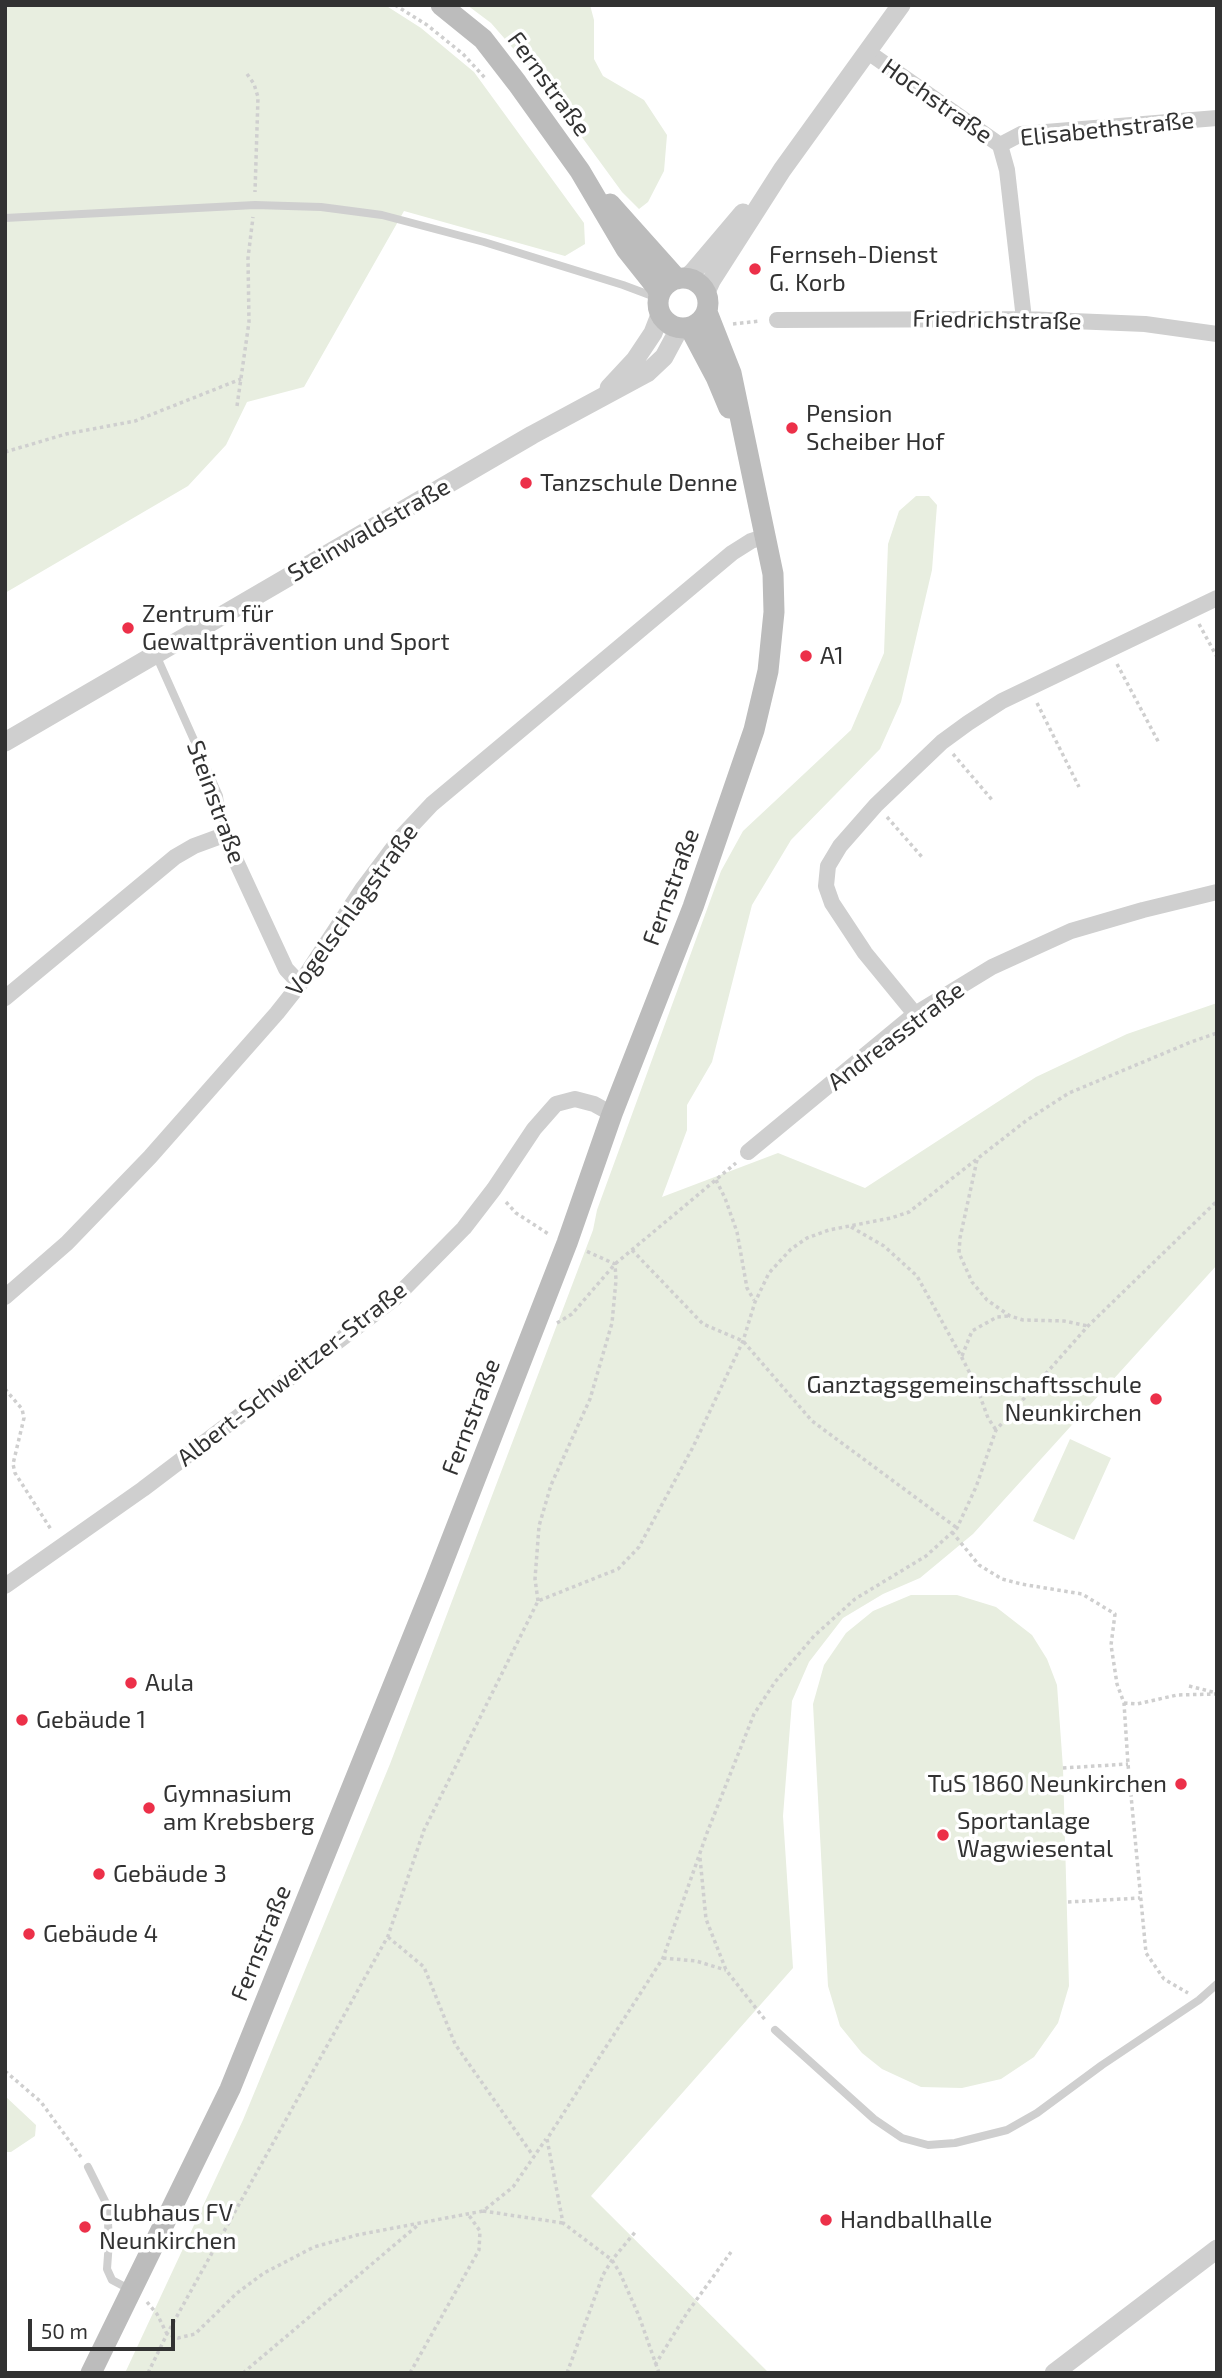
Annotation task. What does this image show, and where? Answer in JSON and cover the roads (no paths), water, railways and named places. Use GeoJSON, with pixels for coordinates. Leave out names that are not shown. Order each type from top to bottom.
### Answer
{"type":"FeatureCollection","features":[{"type":"Feature","properties":{"kind":"main road","name":"Fernstraße"},"geometry":{"type":"LineString","coordinates":[[441,5],[483,39],[580,171],[626,249],[657,288],[659,303]]}},
{"type":"Feature","properties":{"kind":"main road","name":"Fernstraße"},"geometry":{"type":"LineString","coordinates":[[580,171],[681,278]]}},
{"type":"Feature","properties":{"kind":"main road"},"geometry":{"type":"LineString","coordinates":[[681,278],[701,285],[709,311],[703,320],[684,328],[665,322],[659,303],[669,282],[681,278]]}},
{"type":"Feature","properties":{"kind":"main road","name":"Fernstraße"},"geometry":{"type":"LineString","coordinates":[[91,2373],[230,2089],[435,1582],[567,1243],[612,1114],[693,907],[754,730],[768,671],[774,612],[773,574],[745,448],[732,373],[709,311]]}},
{"type":"Feature","properties":{"kind":"main road","name":"Fernstraße"},"geometry":{"type":"LineString","coordinates":[[684,328],[698,341],[745,448]]}},
{"type":"Feature","properties":{"kind":"street"},"geometry":{"type":"LineString","coordinates":[[709,311],[711,281],[782,170],[901,5]]}},
{"type":"Feature","properties":{"kind":"street","name":"Hochstraße"},"geometry":{"type":"LineString","coordinates":[[868,52],[1000,145],[1007,170],[1024,319]]}},
{"type":"Feature","properties":{"kind":"street","name":"Elisabethstraße"},"geometry":{"type":"LineString","coordinates":[[1000,145],[1021,134],[1217,118]]}},
{"type":"Feature","properties":{"kind":"street"},"geometry":{"type":"LineString","coordinates":[[681,278],[693,272],[782,170]]}},
{"type":"Feature","properties":{"kind":"street","name":"Steinwaldstraße"},"geometry":{"type":"LineString","coordinates":[[589,405],[635,360],[653,332],[659,303]]}},
{"type":"Feature","properties":{"kind":"street","name":"Friedrichstraße"},"geometry":{"type":"LineString","coordinates":[[777,320],[1024,319],[1145,324],[1217,334]]}},
{"type":"Feature","properties":{"kind":"street","name":"Steinwaldstraße"},"geometry":{"type":"LineString","coordinates":[[5,742],[532,435],[647,373],[664,356],[684,328]]}},
{"type":"Feature","properties":{"kind":"street","name":"Vogelschlagstraße"},"geometry":{"type":"LineString","coordinates":[[5,1297],[67,1243],[150,1157],[277,1013],[300,984],[363,888],[402,836],[432,804],[732,553],[751,541],[766,536]]}},
{"type":"Feature","properties":{"kind":"street"},"geometry":{"type":"LineString","coordinates":[[915,1014],[866,953],[832,904],[826,886],[828,866],[840,846],[876,805],[942,742],[1002,701],[1217,598]]}},
{"type":"Feature","properties":{"kind":"street"},"geometry":{"type":"LineString","coordinates":[[5,998],[175,857],[194,846],[224,835]]}},
{"type":"Feature","properties":{"kind":"street","name":"Steinstraße"},"geometry":{"type":"LineString","coordinates":[[224,835],[286,969],[300,984]]}},
{"type":"Feature","properties":{"kind":"street","name":"Andreasstraße"},"geometry":{"type":"LineString","coordinates":[[748,1152],[915,1014],[992,967],[1071,931],[1143,909],[1217,892]]}},
{"type":"Feature","properties":{"kind":"street","name":"Albert-Schweitzer-Straße"},"geometry":{"type":"LineString","coordinates":[[5,1586],[62,1548],[395,1298],[464,1228],[534,1129],[556,1104],[575,1099],[594,1104],[612,1114]]}},
{"type":"Feature","properties":{"kind":"street"},"geometry":{"type":"LineString","coordinates":[[1054,2373],[1217,2249]]}},
{"type":"Feature","properties":{"kind":"lane"},"geometry":{"type":"LineString","coordinates":[[5,218],[255,205],[321,207],[382,215],[484,242],[623,285],[659,303]]}},
{"type":"Feature","properties":{"kind":"lane","name":"Steinstraße"},"geometry":{"type":"LineString","coordinates":[[156,655],[173,687],[219,796],[224,835]]}},
{"type":"Feature","properties":{"kind":"lane"},"geometry":{"type":"LineString","coordinates":[[775,2030],[874,2119],[902,2138],[928,2145],[955,2143],[1007,2130],[1037,2113],[1101,2065],[1199,2000],[1217,1984]]}},
{"type":"Feature","properties":{"kind":"lane"},"geometry":{"type":"LineString","coordinates":[[88,2167],[107,2205],[110,2241],[107,2269],[112,2280],[131,2290]]}},
{"type":"Feature","properties":{"kind":"place","name":"Fernseh-Dienst G. Korb"},"geometry":{"type":"Point","coordinates":[755,269]}},
{"type":"Feature","properties":{"kind":"place","name":"Pension Scheiber Hof"},"geometry":{"type":"Point","coordinates":[792,428]}},
{"type":"Feature","properties":{"kind":"place","name":"Tanzschule Denne"},"geometry":{"type":"Point","coordinates":[526,483]}},
{"type":"Feature","properties":{"kind":"place","name":"Zentrum für Gewaltprävention und Sport"},"geometry":{"type":"Point","coordinates":[128,628]}},
{"type":"Feature","properties":{"kind":"place","name":"A1"},"geometry":{"type":"Point","coordinates":[806,656]}},
{"type":"Feature","properties":{"kind":"place","name":"Ganztagsgemeinschaftsschule Neunkirchen"},"geometry":{"type":"Point","coordinates":[1156,1399]}},
{"type":"Feature","properties":{"kind":"place","name":"Aula"},"geometry":{"type":"Point","coordinates":[131,1683]}},
{"type":"Feature","properties":{"kind":"place","name":"Gebäude 1"},"geometry":{"type":"Point","coordinates":[22,1720]}},
{"type":"Feature","properties":{"kind":"place","name":"TuS 1860 Neunkirchen"},"geometry":{"type":"Point","coordinates":[1181,1784]}},
{"type":"Feature","properties":{"kind":"place","name":"Gymnasium am Krebsberg"},"geometry":{"type":"Point","coordinates":[149,1808]}},
{"type":"Feature","properties":{"kind":"place","name":"Sportanlage Wagwiesental"},"geometry":{"type":"Point","coordinates":[943,1835]}},
{"type":"Feature","properties":{"kind":"place","name":"Gebäude 3"},"geometry":{"type":"Point","coordinates":[99,1874]}},
{"type":"Feature","properties":{"kind":"place","name":"Gebäude 4"},"geometry":{"type":"Point","coordinates":[29,1934]}},
{"type":"Feature","properties":{"kind":"place","name":"Handballhalle"},"geometry":{"type":"Point","coordinates":[826,2220]}},
{"type":"Feature","properties":{"kind":"place","name":"Clubhaus FV Neunkirchen"},"geometry":{"type":"Point","coordinates":[85,2227]}}]}
